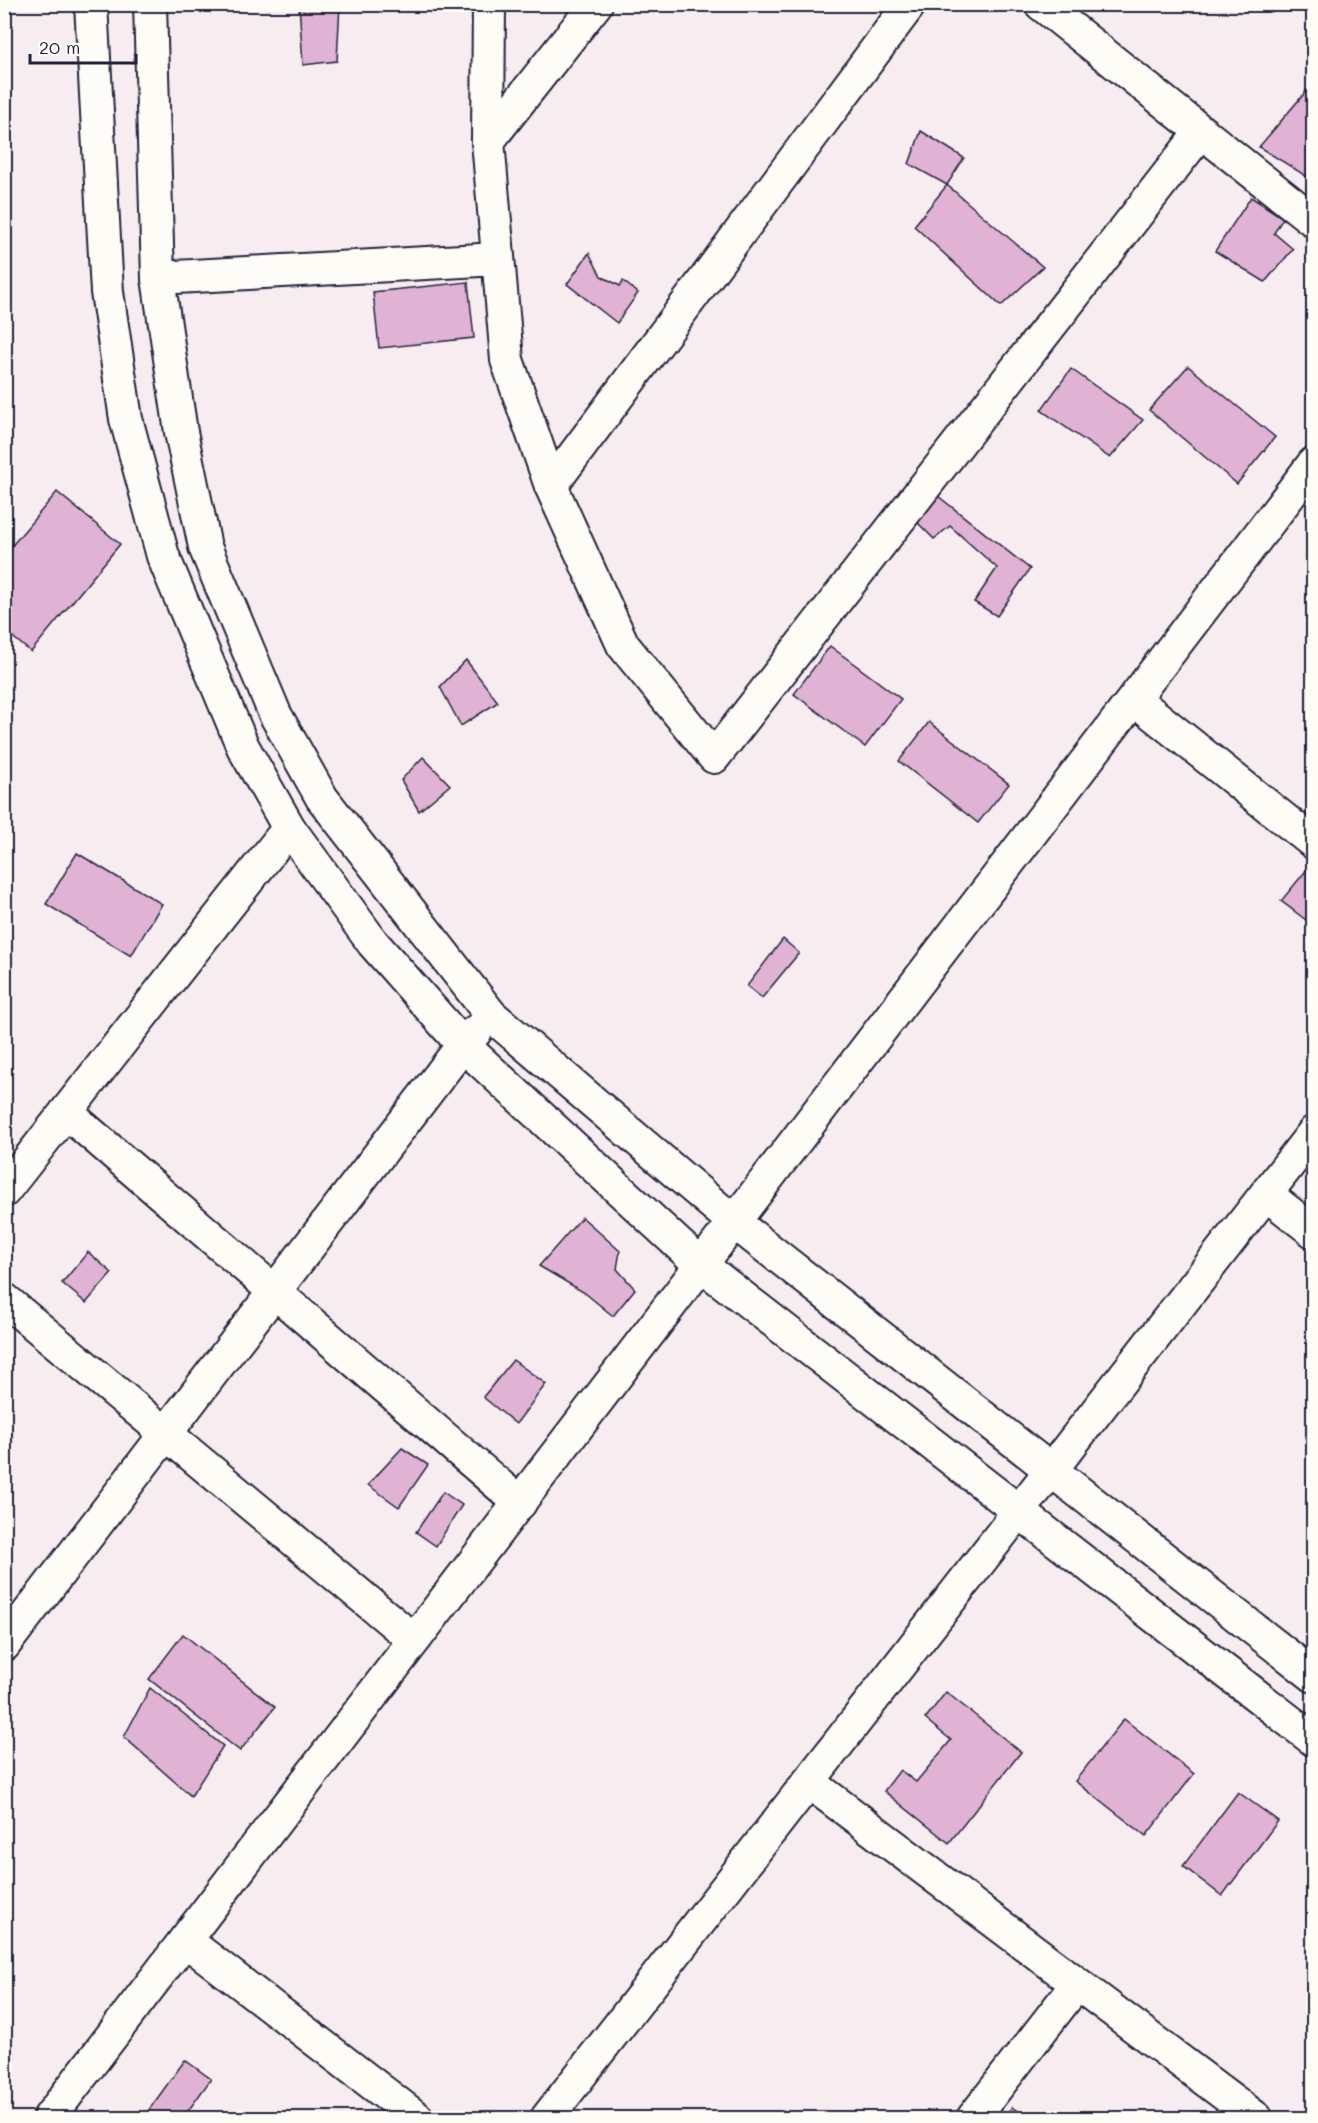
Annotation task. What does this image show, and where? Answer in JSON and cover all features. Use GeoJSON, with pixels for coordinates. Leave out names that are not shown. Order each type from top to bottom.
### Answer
{"type":"FeatureCollection","features":[{"type":"Feature","properties":{"kind":"street"},"geometry":{"type":"LineString","coordinates":[[91,4],[107,292],[126,420],[163,556],[243,747],[289,828],[373,943],[463,1045],[701,1265],[1314,1740]]}},
{"type":"Feature","properties":{"kind":"street"},"geometry":{"type":"LineString","coordinates":[[150,4],[158,278],[181,432],[205,547],[275,714],[322,798],[491,1015],[734,1222],[1314,1676]]}},
{"type":"Feature","properties":{"kind":"street"},"geometry":{"type":"LineString","coordinates":[[489,4],[488,141],[507,360],[552,486],[623,645],[714,757],[1201,132]]}},
{"type":"Feature","properties":{"kind":"street"},"geometry":{"type":"LineString","coordinates":[[488,141],[596,4]]}},
{"type":"Feature","properties":{"kind":"street"},"geometry":{"type":"LineString","coordinates":[[552,486],[910,4]]}},
{"type":"Feature","properties":{"kind":"street"},"geometry":{"type":"LineString","coordinates":[[1041,4],[1314,221]]}},
{"type":"Feature","properties":{"kind":"street"},"geometry":{"type":"LineString","coordinates":[[158,278],[498,259]]}},
{"type":"Feature","properties":{"kind":"street"},"geometry":{"type":"LineString","coordinates":[[49,2118],[1314,464]]}},
{"type":"Feature","properties":{"kind":"street"},"geometry":{"type":"LineString","coordinates":[[1134,699],[1314,843]]}},
{"type":"Feature","properties":{"kind":"street"},"geometry":{"type":"LineString","coordinates":[[4,1191],[289,828]]}},
{"type":"Feature","properties":{"kind":"street"},"geometry":{"type":"LineString","coordinates":[[4,1645],[463,1045],[491,1015]]}},
{"type":"Feature","properties":{"kind":"street"},"geometry":{"type":"LineString","coordinates":[[66,1112],[520,1503]]}},
{"type":"Feature","properties":{"kind":"street"},"geometry":{"type":"LineString","coordinates":[[547,2118],[1314,1132]]}},
{"type":"Feature","properties":{"kind":"street"},"geometry":{"type":"LineString","coordinates":[[1266,1194],[1314,1232]]}},
{"type":"Feature","properties":{"kind":"street"},"geometry":{"type":"LineString","coordinates":[[4,1299],[414,1641]]}},
{"type":"Feature","properties":{"kind":"street"},"geometry":{"type":"LineString","coordinates":[[808,1782],[1256,2118]]}},
{"type":"Feature","properties":{"kind":"street"},"geometry":{"type":"LineString","coordinates":[[185,1940],[417,2118]]}},
{"type":"Feature","properties":{"kind":"street"},"geometry":{"type":"LineString","coordinates":[[973,2118],[1077,1984]]}},
{"type":"Feature","properties":{"kind":"building"},"geometry":{"type":"Polygon","coordinates":[[[299,4],[340,4],[337,61],[303,65],[299,4]]]}},
{"type":"Feature","properties":{"kind":"building"},"geometry":{"type":"Polygon","coordinates":[[[1314,82],[1314,181],[1259,147],[1314,82]]]}},
{"type":"Feature","properties":{"kind":"building"},"geometry":{"type":"Polygon","coordinates":[[[921,131],[964,158],[947,185],[909,164],[921,131]]]}},
{"type":"Feature","properties":{"kind":"building"},"geometry":{"type":"Polygon","coordinates":[[[947,185],[1043,267],[1001,306],[914,226],[947,185]]]}},
{"type":"Feature","properties":{"kind":"building"},"geometry":{"type":"Polygon","coordinates":[[[1251,197],[1283,218],[1274,233],[1293,249],[1265,282],[1215,251],[1251,197]]]}},
{"type":"Feature","properties":{"kind":"building"},"geometry":{"type":"Polygon","coordinates":[[[589,253],[601,276],[620,286],[623,281],[638,293],[617,323],[567,284],[589,253]]]}},
{"type":"Feature","properties":{"kind":"building"},"geometry":{"type":"Polygon","coordinates":[[[468,282],[474,338],[379,348],[373,292],[468,282]]]}},
{"type":"Feature","properties":{"kind":"building"},"geometry":{"type":"Polygon","coordinates":[[[1188,366],[1275,437],[1237,484],[1149,410],[1188,366]]]}},
{"type":"Feature","properties":{"kind":"building"},"geometry":{"type":"Polygon","coordinates":[[[1071,369],[1143,420],[1110,458],[1041,410],[1071,369]]]}},
{"type":"Feature","properties":{"kind":"building"},"geometry":{"type":"Polygon","coordinates":[[[57,492],[120,544],[31,652],[4,630],[4,555],[57,492]]]}},
{"type":"Feature","properties":{"kind":"building"},"geometry":{"type":"Polygon","coordinates":[[[938,496],[1030,569],[997,616],[974,602],[997,568],[950,526],[934,539],[915,520],[938,496]]]}},
{"type":"Feature","properties":{"kind":"building"},"geometry":{"type":"Polygon","coordinates":[[[830,646],[901,699],[865,747],[794,694],[830,646]]]}},
{"type":"Feature","properties":{"kind":"building"},"geometry":{"type":"Polygon","coordinates":[[[466,660],[498,702],[461,726],[440,687],[466,660]]]}},
{"type":"Feature","properties":{"kind":"building"},"geometry":{"type":"Polygon","coordinates":[[[929,722],[1009,784],[978,823],[899,761],[929,722]]]}},
{"type":"Feature","properties":{"kind":"building"},"geometry":{"type":"Polygon","coordinates":[[[423,757],[450,785],[419,811],[401,780],[423,757]]]}},
{"type":"Feature","properties":{"kind":"building"},"geometry":{"type":"Polygon","coordinates":[[[77,853],[162,904],[131,956],[46,904],[77,853]]]}},
{"type":"Feature","properties":{"kind":"building"},"geometry":{"type":"Polygon","coordinates":[[[1309,867],[1314,871],[1314,906],[1306,920],[1281,901],[1309,867]]]}},
{"type":"Feature","properties":{"kind":"building"},"geometry":{"type":"Polygon","coordinates":[[[783,939],[799,953],[762,998],[747,986],[783,939]]]}},
{"type":"Feature","properties":{"kind":"building"},"geometry":{"type":"Polygon","coordinates":[[[582,1217],[620,1251],[617,1269],[635,1289],[613,1316],[585,1293],[539,1266],[582,1217]]]}},
{"type":"Feature","properties":{"kind":"building"},"geometry":{"type":"Polygon","coordinates":[[[88,1252],[112,1273],[86,1303],[62,1283],[88,1252]]]}},
{"type":"Feature","properties":{"kind":"building"},"geometry":{"type":"Polygon","coordinates":[[[513,1360],[546,1384],[516,1424],[483,1397],[513,1360]]]}},
{"type":"Feature","properties":{"kind":"building"},"geometry":{"type":"Polygon","coordinates":[[[402,1448],[428,1465],[399,1507],[368,1485],[402,1448]]]}},
{"type":"Feature","properties":{"kind":"building"},"geometry":{"type":"Polygon","coordinates":[[[443,1492],[462,1505],[436,1546],[416,1532],[443,1492]]]}},
{"type":"Feature","properties":{"kind":"building"},"geometry":{"type":"Polygon","coordinates":[[[183,1634],[275,1707],[240,1751],[149,1679],[183,1634]]]}},
{"type":"Feature","properties":{"kind":"building"},"geometry":{"type":"Polygon","coordinates":[[[150,1688],[223,1746],[191,1796],[124,1737],[150,1688]]]}},
{"type":"Feature","properties":{"kind":"building"},"geometry":{"type":"Polygon","coordinates":[[[946,1692],[1021,1752],[949,1843],[884,1791],[900,1770],[916,1782],[951,1740],[925,1719],[946,1692]]]}},
{"type":"Feature","properties":{"kind":"building"},"geometry":{"type":"Polygon","coordinates":[[[1124,1719],[1194,1774],[1146,1836],[1075,1781],[1124,1719]]]}},
{"type":"Feature","properties":{"kind":"building"},"geometry":{"type":"Polygon","coordinates":[[[1238,1792],[1278,1821],[1222,1896],[1183,1866],[1238,1792]]]}},
{"type":"Feature","properties":{"kind":"building"},"geometry":{"type":"Polygon","coordinates":[[[185,2060],[211,2079],[183,2118],[143,2118],[185,2060]]]}},
{"type":"Feature","properties":{"kind":"building"},"geometry":{"type":"Polygon","coordinates":[[[1012,2107],[1027,2118],[1003,2118],[1012,2107]]]}}]}
